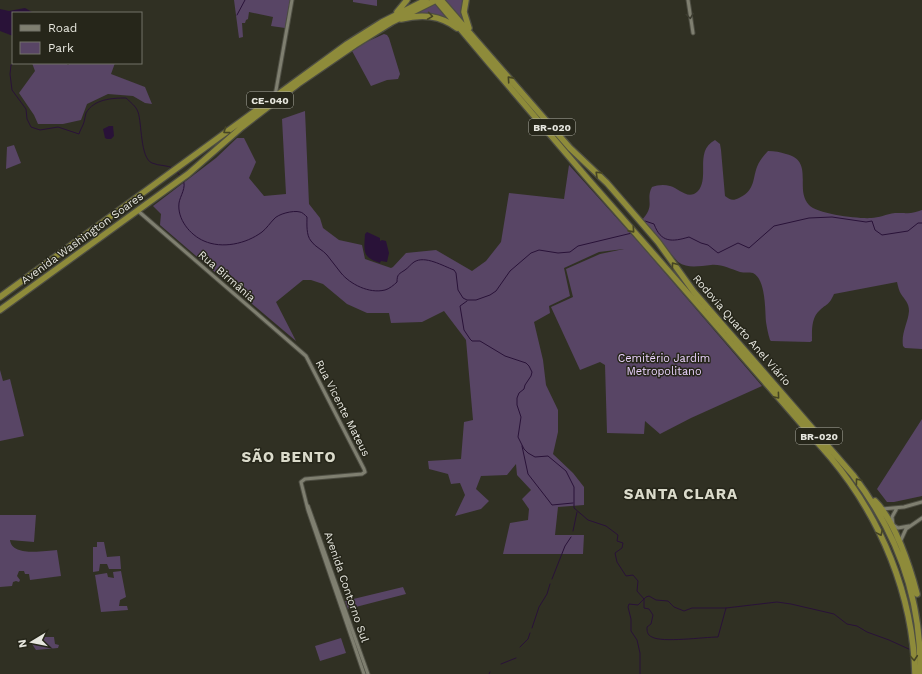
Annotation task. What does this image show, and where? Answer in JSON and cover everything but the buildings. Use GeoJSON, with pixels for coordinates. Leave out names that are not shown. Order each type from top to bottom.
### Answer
{"type":"FeatureCollection","features":[{"type":"Feature","properties":{"kind":"highway"},"geometry":{"type":"LineString","coordinates":[[382,22],[399,10],[406,0]]}},
{"type":"Feature","properties":{"kind":"highway","name":"CE-040"},"geometry":{"type":"LineString","coordinates":[[275,96],[346,44],[382,22],[426,0]]}},
{"type":"Feature","properties":{"kind":"highway","name":"CE-040"},"geometry":{"type":"LineString","coordinates":[[392,22],[436,0]]}},
{"type":"Feature","properties":{"kind":"highway","name":"BR-020"},"geometry":{"type":"LineString","coordinates":[[436,0],[462,27],[474,37]]}},
{"type":"Feature","properties":{"kind":"highway","name":"BR-020"},"geometry":{"type":"LineString","coordinates":[[441,0],[477,49]]}},
{"type":"Feature","properties":{"kind":"highway","name":"BR-020"},"geometry":{"type":"LineString","coordinates":[[466,0],[464,7],[465,17],[474,37]]}},
{"type":"Feature","properties":{"kind":"highway"},"geometry":{"type":"LineString","coordinates":[[392,22],[418,15],[440,18],[457,28],[477,49]]}},
{"type":"Feature","properties":{"kind":"highway","name":"Avenida Washington Soares"},"geometry":{"type":"LineString","coordinates":[[0,310],[150,200],[188,174],[242,127],[274,102],[346,50],[392,22]]}},
{"type":"Feature","properties":{"kind":"highway","name":"Rodovia Quarto Anel Viário"},"geometry":{"type":"LineString","coordinates":[[474,37],[570,148],[603,179],[634,214],[658,242],[694,292],[818,438],[853,475],[869,497],[886,525],[898,551],[913,593],[921,652],[920,674]]}},
{"type":"Feature","properties":{"kind":"highway","name":"Rodovia Quarto Anel Viário"},"geometry":{"type":"LineString","coordinates":[[477,49],[641,240],[794,410]]}},
{"type":"Feature","properties":{"kind":"highway","name":"Avenida Washington Soares"},"geometry":{"type":"LineString","coordinates":[[0,296],[275,96]]}},
{"type":"Feature","properties":{"kind":"highway"},"geometry":{"type":"LineString","coordinates":[[537,119],[541,114]]}},
{"type":"Feature","properties":{"kind":"highway"},"geometry":{"type":"LineString","coordinates":[[144,191],[139,198],[139,202],[143,203],[150,200]]}},
{"type":"Feature","properties":{"kind":"highway"},"geometry":{"type":"LineString","coordinates":[[607,201],[611,202],[614,200],[616,197],[614,192]]}},
{"type":"Feature","properties":{"kind":"highway"},"geometry":{"type":"LineString","coordinates":[[123,207],[131,204],[135,205],[135,209],[129,216]]}},
{"type":"Feature","properties":{"kind":"highway"},"geometry":{"type":"LineString","coordinates":[[650,249],[652,242],[658,242]]}},
{"type":"Feature","properties":{"kind":"highway","name":"Rodovia Quarto Anel Viário"},"geometry":{"type":"LineString","coordinates":[[818,438],[856,490],[876,525],[889,555],[901,588],[912,632],[915,674]]}},
{"type":"Feature","properties":{"kind":"highway"},"geometry":{"type":"LineString","coordinates":[[869,497],[882,508],[899,543],[918,597],[919,607],[917,614]]}},
{"type":"Feature","properties":{"kind":"highway"},"geometry":{"type":"LineString","coordinates":[[889,555],[898,551]]}},
{"type":"Feature","properties":{"kind":"street"},"geometry":{"type":"LineString","coordinates":[[280,92],[278,91],[278,88],[293,0]]}},
{"type":"Feature","properties":{"kind":"street"},"geometry":{"type":"LineString","coordinates":[[688,0],[693,32]]}},
{"type":"Feature","properties":{"kind":"street"},"geometry":{"type":"LineString","coordinates":[[275,96],[280,75]]}},
{"type":"Feature","properties":{"kind":"street","name":"Rua Birmânia"},"geometry":{"type":"LineString","coordinates":[[137,210],[306,356]]}},
{"type":"Feature","properties":{"kind":"street","name":"Rua Vicente Mateus"},"geometry":{"type":"LineString","coordinates":[[306,356],[364,469]]}},
{"type":"Feature","properties":{"kind":"street","name":"Avenida Contorno Sul"},"geometry":{"type":"LineString","coordinates":[[364,469],[364,473],[360,474],[303,479],[301,484],[368,674]]}},
{"type":"Feature","properties":{"kind":"street"},"geometry":{"type":"LineString","coordinates":[[882,508],[897,508],[922,502]]}},
{"type":"Feature","properties":{"kind":"street","name":"Avenida Contorno Sul"},"geometry":{"type":"LineString","coordinates":[[308,506],[308,510],[364,674]]}},
{"type":"Feature","properties":{"kind":"street"},"geometry":{"type":"LineString","coordinates":[[897,508],[892,517],[893,525],[898,528],[909,526]]}},
{"type":"Feature","properties":{"kind":"street"},"geometry":{"type":"LineString","coordinates":[[899,543],[904,532],[909,526],[922,518]]}},
{"type":"Feature","properties":{"kind":"green space"},"geometry":{"type":"Polygon","coordinates":[[[234,0],[290,0],[285,28],[271,26],[273,17],[249,12],[248,19],[245,23],[242,23],[243,37],[239,38],[234,0]]]}},
{"type":"Feature","properties":{"kind":"green space"},"geometry":{"type":"Polygon","coordinates":[[[353,0],[377,0],[377,6],[353,2],[353,0]]]}},
{"type":"Feature","properties":{"kind":"green space"},"geometry":{"type":"Polygon","coordinates":[[[445,0],[465,0],[463,18],[464,24],[445,0]]]}},
{"type":"Feature","properties":{"kind":"green space"},"geometry":{"type":"Polygon","coordinates":[[[436,3],[454,23],[409,15],[436,3]]]}},
{"type":"Feature","properties":{"kind":"green space"},"geometry":{"type":"Polygon","coordinates":[[[384,34],[389,38],[400,74],[398,79],[387,80],[371,86],[351,49],[384,34]]]}},
{"type":"Feature","properties":{"kind":"green space"},"geometry":{"type":"Polygon","coordinates":[[[32,64],[115,64],[111,74],[145,87],[152,104],[145,103],[133,96],[108,94],[87,104],[81,120],[63,124],[38,124],[34,115],[19,93],[35,71],[32,64]]]}},
{"type":"Feature","properties":{"kind":"green space","name":"Cemitério Jardim Metropolitano"},"geometry":{"type":"Polygon","coordinates":[[[305,111],[309,204],[320,218],[323,228],[339,240],[362,245],[365,259],[391,268],[406,253],[436,250],[472,271],[486,261],[501,242],[509,193],[564,199],[569,165],[641,245],[762,386],[691,418],[660,434],[645,421],[644,434],[607,433],[605,365],[600,362],[580,370],[551,307],[573,297],[566,269],[600,254],[624,249],[599,252],[564,268],[570,296],[549,306],[550,313],[534,322],[543,360],[546,385],[558,410],[558,432],[553,454],[573,473],[584,487],[584,505],[558,507],[555,535],[584,535],[583,554],[503,554],[510,523],[528,520],[529,509],[522,499],[531,490],[517,475],[516,464],[507,475],[481,476],[476,489],[489,501],[481,509],[455,516],[465,495],[460,483],[451,484],[448,474],[429,469],[428,461],[461,459],[464,422],[473,420],[466,340],[444,311],[422,322],[391,323],[389,313],[367,313],[347,304],[323,284],[311,280],[303,280],[276,302],[296,341],[251,303],[243,287],[225,270],[224,280],[160,225],[161,214],[153,206],[216,158],[237,138],[244,138],[256,162],[249,178],[264,196],[286,194],[282,119],[305,111]]]}},
{"type":"Feature","properties":{"kind":"green space"},"geometry":{"type":"Polygon","coordinates":[[[715,140],[720,144],[725,196],[730,199],[735,200],[749,190],[752,186],[757,166],[768,151],[771,151],[786,154],[795,158],[800,163],[805,199],[809,205],[820,211],[848,217],[865,218],[895,213],[911,213],[922,210],[922,349],[905,348],[903,346],[903,337],[909,308],[901,294],[897,282],[834,294],[829,302],[817,313],[815,317],[812,341],[810,342],[771,341],[766,322],[763,288],[757,276],[753,273],[740,272],[719,265],[686,266],[678,262],[642,220],[648,210],[650,192],[652,187],[658,185],[668,185],[691,195],[698,191],[703,179],[705,151],[715,140]]]}},
{"type":"Feature","properties":{"kind":"green space"},"geometry":{"type":"Polygon","coordinates":[[[14,145],[21,163],[6,169],[7,147],[14,145]]]}},
{"type":"Feature","properties":{"kind":"green space"},"geometry":{"type":"Polygon","coordinates":[[[0,370],[3,381],[10,379],[24,436],[0,441],[0,370]]]}},
{"type":"Feature","properties":{"kind":"green space"},"geometry":{"type":"Polygon","coordinates":[[[922,419],[922,496],[887,502],[877,489],[922,419]]]}},
{"type":"Feature","properties":{"kind":"green space"},"geometry":{"type":"Polygon","coordinates":[[[0,515],[36,515],[34,542],[10,540],[12,545],[16,549],[29,552],[57,550],[61,576],[30,580],[29,574],[25,574],[24,571],[19,571],[17,576],[20,580],[19,582],[13,582],[12,586],[0,587],[0,515]]]}},
{"type":"Feature","properties":{"kind":"green space"},"geometry":{"type":"Polygon","coordinates":[[[97,542],[104,542],[107,557],[120,556],[121,569],[109,569],[107,564],[100,564],[99,571],[93,572],[93,547],[97,547],[97,542]]]}},
{"type":"Feature","properties":{"kind":"green space"},"geometry":{"type":"Polygon","coordinates":[[[121,571],[126,597],[120,600],[119,606],[127,606],[128,610],[101,612],[95,575],[107,573],[108,577],[114,578],[113,572],[121,571]]]}},
{"type":"Feature","properties":{"kind":"green space"},"geometry":{"type":"Polygon","coordinates":[[[403,587],[406,594],[348,609],[345,601],[403,587]]]}},
{"type":"Feature","properties":{"kind":"green space"},"geometry":{"type":"Polygon","coordinates":[[[41,637],[54,637],[55,644],[59,645],[58,648],[36,650],[32,644],[41,637]]]}},
{"type":"Feature","properties":{"kind":"green space"},"geometry":{"type":"Polygon","coordinates":[[[341,638],[346,653],[320,661],[315,646],[341,638]]]}},
{"type":"Feature","properties":{"kind":"shaded area"},"geometry":{"type":"Polygon","coordinates":[[[25,8],[32,12],[12,12],[12,36],[0,31],[0,9],[9,11],[25,8]]]}},
{"type":"Feature","properties":{"kind":"shaded area"},"geometry":{"type":"Polygon","coordinates":[[[113,126],[114,136],[111,139],[107,139],[105,138],[103,129],[113,126]]]}},
{"type":"Feature","properties":{"kind":"shaded area"},"geometry":{"type":"Polygon","coordinates":[[[367,232],[380,238],[380,241],[386,241],[389,253],[387,262],[381,261],[380,263],[374,261],[365,253],[365,234],[367,232]]]}},
{"type":"Feature","properties":{"kind":"waterway"},"geometry":{"type":"LineString","coordinates":[[237,15],[245,0]]}},
{"type":"Feature","properties":{"kind":"waterway"},"geometry":{"type":"LineString","coordinates":[[12,64],[11,65],[10,74],[12,90],[26,109],[27,119],[31,127],[40,130],[58,127],[79,134],[89,108],[104,100],[126,98],[138,112],[143,148],[148,160],[155,164],[173,168]]}},
{"type":"Feature","properties":{"kind":"waterway"},"geometry":{"type":"LineString","coordinates":[[177,172],[181,177]]}},
{"type":"Feature","properties":{"kind":"waterway"},"geometry":{"type":"LineString","coordinates":[[183,180],[184,189],[179,203],[180,215],[189,231],[204,241],[218,245],[226,245],[249,240],[262,232],[276,217],[290,212],[301,212],[307,217],[309,239],[325,253],[349,281],[360,287],[373,291],[390,288],[397,282],[397,277],[400,273],[414,262],[418,260],[429,260],[454,270],[456,273],[458,290],[463,298],[467,300],[476,300],[496,291],[510,271],[531,253],[539,250],[558,253],[570,252],[578,246],[632,233]]}},
{"type":"Feature","properties":{"kind":"waterway"},"geometry":{"type":"LineString","coordinates":[[645,221],[654,224],[660,235],[668,240],[677,240],[689,237],[708,245],[718,253],[738,243],[749,248],[774,226],[809,218],[832,217],[866,222],[872,221],[875,230],[882,235],[908,231],[918,223],[922,223]]}},
{"type":"Feature","properties":{"kind":"waterway"},"geometry":{"type":"LineString","coordinates":[[467,301],[460,306],[464,330],[470,339],[472,341],[480,341],[505,356],[526,363],[529,366],[532,372],[531,376],[517,398],[517,405],[521,417],[518,437],[524,449],[528,453],[535,457],[548,456],[566,471],[574,487],[574,508],[588,520],[606,526],[618,535],[617,541],[623,543],[622,548],[615,553],[617,562],[626,576],[633,575],[638,581],[637,591],[644,599],[644,608],[649,609],[653,615],[651,624],[647,627],[649,635],[657,639],[665,640],[718,637],[726,608]]}},
{"type":"Feature","properties":{"kind":"waterway"},"geometry":{"type":"LineString","coordinates":[[522,446],[528,474],[552,505],[573,503]]}},
{"type":"Feature","properties":{"kind":"waterway"},"geometry":{"type":"LineString","coordinates":[[573,531],[577,512]]}},
{"type":"Feature","properties":{"kind":"waterway"},"geometry":{"type":"LineString","coordinates":[[552,579],[565,546],[571,537]]}},
{"type":"Feature","properties":{"kind":"waterway"},"geometry":{"type":"LineString","coordinates":[[532,628],[539,607],[547,594],[550,584]]}},
{"type":"Feature","properties":{"kind":"waterway"},"geometry":{"type":"LineString","coordinates":[[640,674],[640,653],[637,640],[631,631],[631,619],[628,607],[629,604],[638,605],[649,596],[656,600],[668,601],[674,607],[684,611],[692,608],[726,608],[777,602],[791,604],[834,614],[847,624],[857,626],[867,632],[911,650]]}},
{"type":"Feature","properties":{"kind":"waterway"},"geometry":{"type":"LineString","coordinates":[[520,647],[528,639],[530,633]]}},
{"type":"Feature","properties":{"kind":"waterway"},"geometry":{"type":"LineString","coordinates":[[501,664],[516,658]]}},
{"type":"Feature","properties":{"kind":"district","name":"SÃO BENTO"},"geometry":{"type":"Point","coordinates":[289,457]}},
{"type":"Feature","properties":{"kind":"district","name":"SANTA CLARA"},"geometry":{"type":"Point","coordinates":[681,494]}}]}
